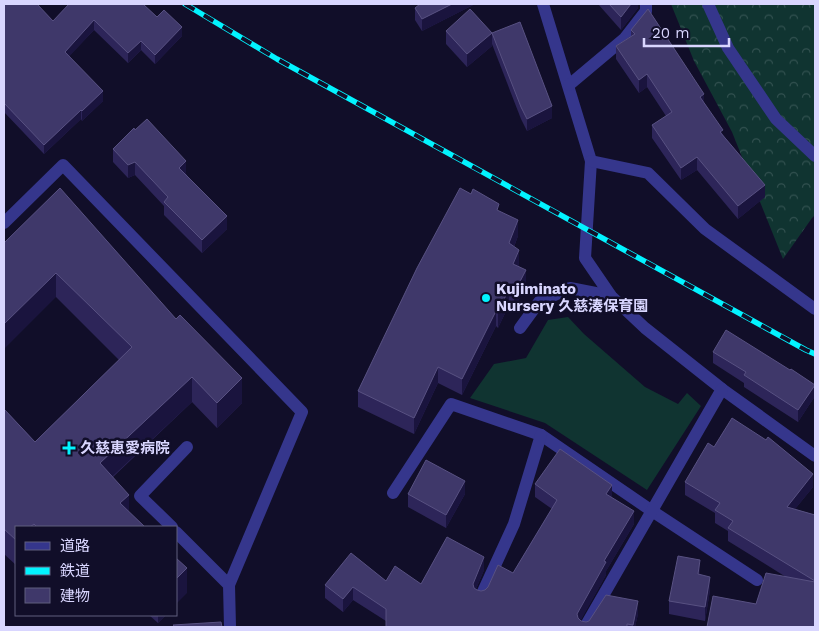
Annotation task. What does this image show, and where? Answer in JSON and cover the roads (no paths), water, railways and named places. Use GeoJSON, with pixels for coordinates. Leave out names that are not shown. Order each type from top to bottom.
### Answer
{"type":"FeatureCollection","features":[{"type":"Feature","properties":{"kind":"street"},"geometry":{"type":"LineString","coordinates":[[543,4],[591,161],[585,258],[611,296],[645,328],[722,389],[815,456]]}},
{"type":"Feature","properties":{"kind":"street"},"geometry":{"type":"LineString","coordinates":[[568,84],[625,38],[646,11],[646,4]]}},
{"type":"Feature","properties":{"kind":"street"},"geometry":{"type":"LineString","coordinates":[[708,4],[728,48],[776,119],[815,156]]}},
{"type":"Feature","properties":{"kind":"street"},"geometry":{"type":"LineString","coordinates":[[591,161],[648,172],[705,229],[815,309]]}},
{"type":"Feature","properties":{"kind":"street"},"geometry":{"type":"LineString","coordinates":[[4,224],[63,165],[302,412],[229,585],[230,627]]}},
{"type":"Feature","properties":{"kind":"street"},"geometry":{"type":"LineString","coordinates":[[520,328],[539,302],[570,288],[611,296]]}},
{"type":"Feature","properties":{"kind":"street"},"geometry":{"type":"LineString","coordinates":[[585,627],[722,389]]}},
{"type":"Feature","properties":{"kind":"street"},"geometry":{"type":"LineString","coordinates":[[393,494],[451,404],[541,435],[757,580]]}},
{"type":"Feature","properties":{"kind":"street"},"geometry":{"type":"LineString","coordinates":[[482,596],[514,524],[541,435]]}},
{"type":"Feature","properties":{"kind":"street"},"geometry":{"type":"LineString","coordinates":[[171,526],[140,496],[187,447]]}},
{"type":"Feature","properties":{"kind":"street"},"geometry":{"type":"LineString","coordinates":[[178,534],[229,585]]}},
{"type":"Feature","properties":{"kind":"railway"},"geometry":{"type":"LineString","coordinates":[[185,4],[277,59],[815,354]]}},
{"type":"Feature","properties":{"kind":"place","name":"Kujiminato Nursery 久慈湊保育園"},"geometry":{"type":"Point","coordinates":[486,298]}},
{"type":"Feature","properties":{"kind":"place","name":"久慈恵愛病院"},"geometry":{"type":"Point","coordinates":[69,448]}}]}
